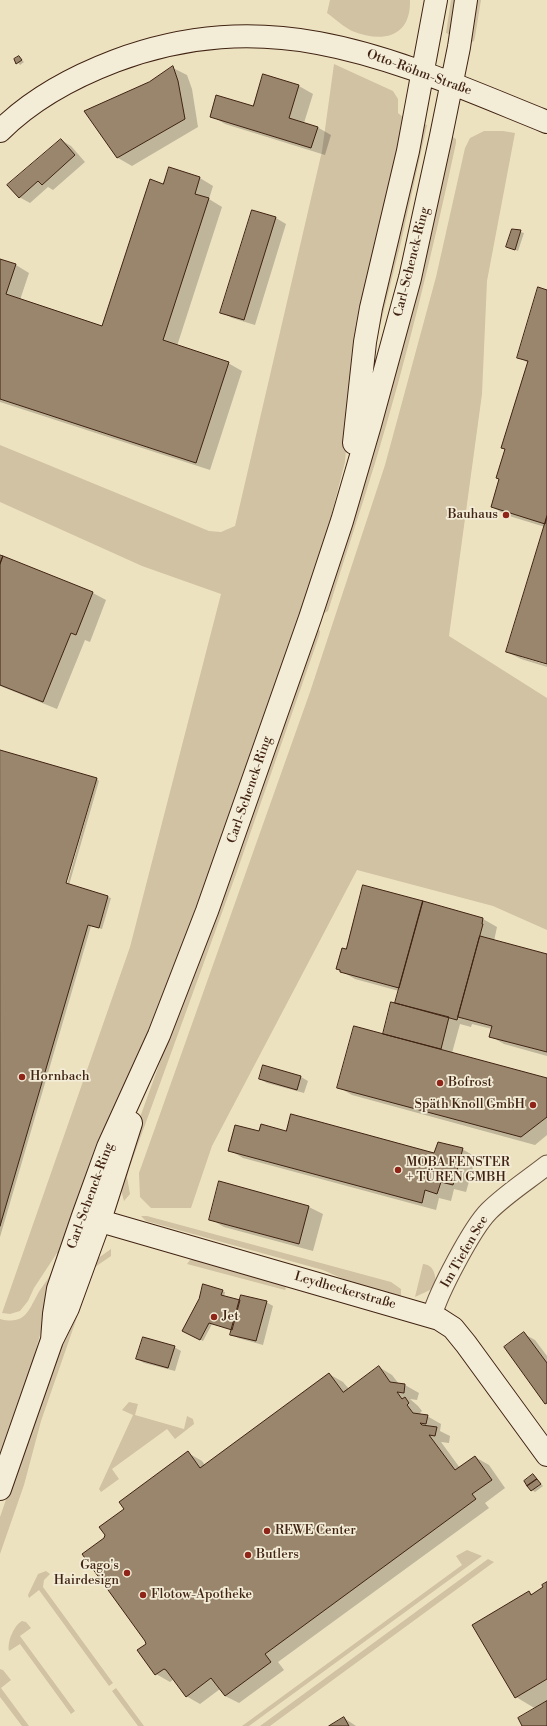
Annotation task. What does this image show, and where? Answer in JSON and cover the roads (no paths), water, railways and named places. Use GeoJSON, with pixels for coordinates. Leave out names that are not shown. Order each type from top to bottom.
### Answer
{"type":"FeatureCollection","features":[{"type":"Feature","properties":{"kind":"main road","name":"Carl-Schenck-Ring"},"geometry":{"type":"LineString","coordinates":[[342,521],[371,308],[408,152],[436,0]]}},
{"type":"Feature","properties":{"kind":"main road","name":"Carl-Schenck-Ring"},"geometry":{"type":"LineString","coordinates":[[0,1489],[52,1340],[58,1289],[123,1153],[150,1056],[207,912],[305,633],[342,521],[410,278],[452,83],[466,0]]}},
{"type":"Feature","properties":{"kind":"main road","name":"Otto-Röhm-Straße"},"geometry":{"type":"LineString","coordinates":[[0,132],[17,115],[54,90],[93,69],[168,44],[205,38],[241,36],[312,41],[376,56],[452,83],[547,122]]}},
{"type":"Feature","properties":{"kind":"main road","name":"Leydheckerstraße"},"geometry":{"type":"LineString","coordinates":[[92,1218],[432,1316],[449,1325],[466,1344],[547,1455]]}},
{"type":"Feature","properties":{"kind":"street","name":"Im Tiefen See"},"geometry":{"type":"LineString","coordinates":[[432,1316],[437,1301],[481,1220],[494,1206],[547,1165]]}},
{"type":"Feature","properties":{"kind":"place","name":"Bauhaus"},"geometry":{"type":"Point","coordinates":[506,515]}},
{"type":"Feature","properties":{"kind":"place","name":"Hornbach"},"geometry":{"type":"Point","coordinates":[22,1077]}},
{"type":"Feature","properties":{"kind":"place","name":"Bofrost"},"geometry":{"type":"Point","coordinates":[440,1083]}},
{"type":"Feature","properties":{"kind":"place","name":"Späth Knoll GmbH"},"geometry":{"type":"Point","coordinates":[533,1105]}},
{"type":"Feature","properties":{"kind":"place","name":"MOBA FENSTER + TÜREN GMBH"},"geometry":{"type":"Point","coordinates":[398,1170]}},
{"type":"Feature","properties":{"kind":"place","name":"Jet"},"geometry":{"type":"Point","coordinates":[214,1317]}},
{"type":"Feature","properties":{"kind":"place","name":"REWE Center"},"geometry":{"type":"Point","coordinates":[267,1531]}},
{"type":"Feature","properties":{"kind":"place","name":"Butlers"},"geometry":{"type":"Point","coordinates":[248,1555]}},
{"type":"Feature","properties":{"kind":"place","name":"Gago's Hairdesign"},"geometry":{"type":"Point","coordinates":[127,1573]}},
{"type":"Feature","properties":{"kind":"place","name":"Flotow-Apotheke"},"geometry":{"type":"Point","coordinates":[143,1595]}}]}
